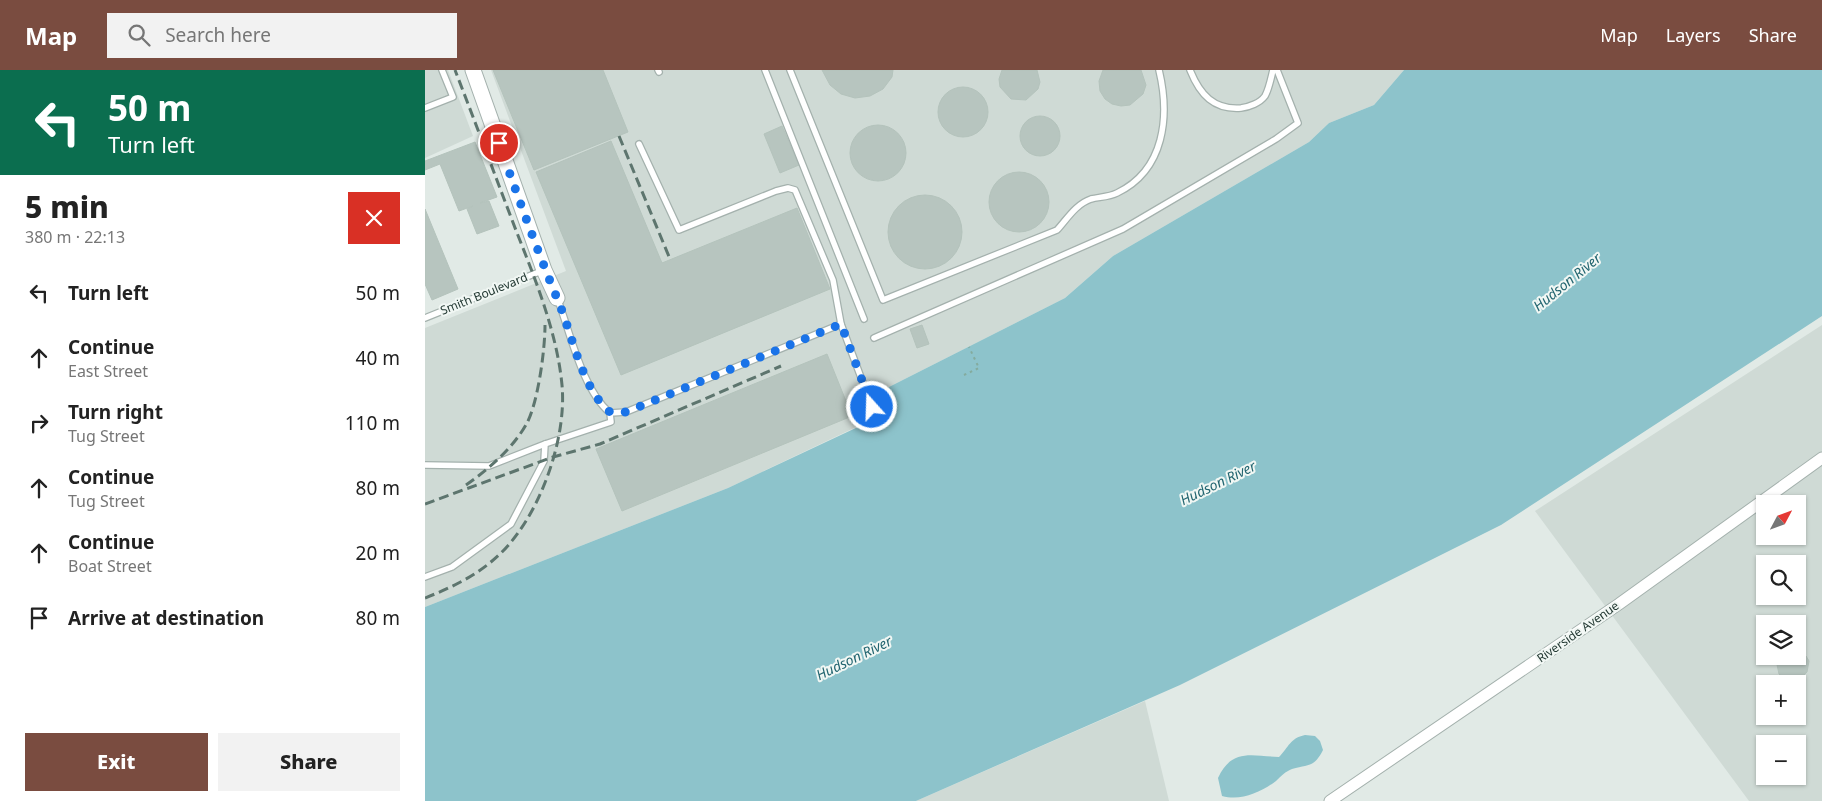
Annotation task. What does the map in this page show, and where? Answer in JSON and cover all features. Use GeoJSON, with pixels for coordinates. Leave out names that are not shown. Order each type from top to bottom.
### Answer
{"type":"FeatureCollection","features":[{"type":"Feature","properties":{"kind":"street"},"geometry":{"type":"LineString","coordinates":[[473,70],[544,270],[558,301]]}},
{"type":"Feature","properties":{"kind":"street","name":"Riverside Avenue"},"geometry":{"type":"LineString","coordinates":[[1329,801],[1619,604],[1822,458]]}},
{"type":"Feature","properties":{"kind":"lane"},"geometry":{"type":"LineString","coordinates":[[425,108],[453,97],[442,70]]}},
{"type":"Feature","properties":{"kind":"lane"},"geometry":{"type":"LineString","coordinates":[[765,70],[864,319]]}},
{"type":"Feature","properties":{"kind":"lane"},"geometry":{"type":"LineString","coordinates":[[790,70],[883,300],[1057,230],[1077,208],[1089,200],[1116,194],[1137,180],[1154,159],[1164,133],[1162,82],[1159,70]]}},
{"type":"Feature","properties":{"kind":"lane"},"geometry":{"type":"LineString","coordinates":[[1190,70],[1194,81],[1207,98],[1226,109],[1250,107],[1265,97],[1273,70]]}},
{"type":"Feature","properties":{"kind":"lane"},"geometry":{"type":"LineString","coordinates":[[874,338],[1123,229],[1276,140],[1299,123],[1277,70]]}},
{"type":"Feature","properties":{"kind":"lane"},"geometry":{"type":"LineString","coordinates":[[639,144],[679,230],[776,190],[788,188],[795,190],[833,280],[841,324],[872,407]]}},
{"type":"Feature","properties":{"kind":"lane","name":"Smith Boulevard"},"geometry":{"type":"LineString","coordinates":[[425,318],[544,270]]}},
{"type":"Feature","properties":{"kind":"lane"},"geometry":{"type":"LineString","coordinates":[[558,301],[591,390],[600,405],[610,412],[626,412],[841,324]]}},
{"type":"Feature","properties":{"kind":"lane"},"geometry":{"type":"LineString","coordinates":[[425,465],[489,466],[545,444],[611,422],[610,412]]}},
{"type":"Feature","properties":{"kind":"lane"},"geometry":{"type":"LineString","coordinates":[[425,577],[452,566],[511,524],[544,461],[545,444]]}},
{"type":"Feature","properties":{"kind":"path"},"geometry":{"type":"LineString","coordinates":[[964,375],[979,368],[969,347]]}},
{"type":"Feature","properties":{"kind":"shaded area"},"geometry":{"type":"Polygon","coordinates":[[[425,70],[448,70],[473,136],[425,158],[425,70]]]}},
{"type":"Feature","properties":{"kind":"shaded area"},"geometry":{"type":"Polygon","coordinates":[[[491,70],[1404,70],[1374,105],[1329,123],[1309,142],[1113,256],[1065,298],[883,390],[892,410],[728,488],[425,607],[425,328],[566,271],[491,70]]]}},
{"type":"Feature","properties":{"kind":"shaded area"},"geometry":{"type":"Polygon","coordinates":[[[1822,325],[1822,801],[1749,801],[1535,511],[1822,325]]]}},
{"type":"Feature","properties":{"kind":"shaded area"},"geometry":{"type":"Polygon","coordinates":[[[1145,701],[1169,801],[916,801],[1145,701]]]}},
{"type":"Feature","properties":{"kind":"water","name":"Hudson River"},"geometry":{"type":"Polygon","coordinates":[[[1404,70],[1822,70],[1822,316],[1501,525],[1180,685],[916,801],[425,801],[425,607],[728,488],[892,411],[883,390],[1065,298],[1113,256],[1309,142],[1329,123],[1374,105],[1404,70]]]}},
{"type":"Feature","properties":{"kind":"water"},"geometry":{"type":"Polygon","coordinates":[[[1305,735],[1315,736],[1320,741],[1323,750],[1313,763],[1290,770],[1270,785],[1250,795],[1243,797],[1222,796],[1218,778],[1223,768],[1229,762],[1236,758],[1251,755],[1279,757],[1296,738],[1305,735]]]}},
{"type":"Feature","properties":{"kind":"building"},"geometry":{"type":"Polygon","coordinates":[[[493,70],[603,70],[628,132],[534,170],[493,70]]]}},
{"type":"Feature","properties":{"kind":"building"},"geometry":{"type":"Polygon","coordinates":[[[822,70],[893,70],[892,77],[883,89],[870,96],[855,98],[841,94],[830,85],[822,70]]]}},
{"type":"Feature","properties":{"kind":"building"},"geometry":{"type":"Polygon","coordinates":[[[1002,70],[1037,70],[1040,82],[1038,89],[1026,100],[1011,99],[1000,87],[999,79],[1002,70]]]}},
{"type":"Feature","properties":{"kind":"building"},"geometry":{"type":"Polygon","coordinates":[[[1103,70],[1141,70],[1146,85],[1143,94],[1130,105],[1112,104],[1105,99],[1100,91],[1099,81],[1103,70]]]}},
{"type":"Feature","properties":{"kind":"building"},"geometry":{"type":"Polygon","coordinates":[[[963,87],[973,89],[981,94],[986,102],[988,112],[986,122],[981,130],[973,135],[963,137],[953,135],[945,130],[940,122],[938,112],[940,102],[945,94],[953,89],[963,87]]]}},
{"type":"Feature","properties":{"kind":"building"},"geometry":{"type":"Polygon","coordinates":[[[1044,116],[1051,119],[1057,125],[1060,136],[1059,144],[1051,153],[1044,156],[1036,156],[1029,153],[1021,144],[1020,132],[1023,125],[1032,117],[1044,116]]]}},
{"type":"Feature","properties":{"kind":"building"},"geometry":{"type":"Polygon","coordinates":[[[878,125],[893,130],[901,138],[906,153],[901,168],[893,176],[878,181],[863,176],[855,168],[850,153],[855,138],[863,130],[878,125]]]}},
{"type":"Feature","properties":{"kind":"building"},"geometry":{"type":"Polygon","coordinates":[[[782,126],[799,165],[780,173],[764,134],[782,126]]]}},
{"type":"Feature","properties":{"kind":"building"},"geometry":{"type":"Polygon","coordinates":[[[611,141],[662,263],[797,208],[830,289],[621,375],[536,172],[611,141]]]}},
{"type":"Feature","properties":{"kind":"building"},"geometry":{"type":"Polygon","coordinates":[[[475,142],[497,197],[480,203],[489,201],[499,226],[477,234],[467,209],[473,206],[459,211],[440,164],[425,170],[425,161],[475,142]]]}},
{"type":"Feature","properties":{"kind":"building"},"geometry":{"type":"Polygon","coordinates":[[[1019,172],[1036,177],[1044,185],[1049,202],[1044,219],[1036,227],[1019,232],[1002,227],[994,219],[989,202],[994,185],[1002,177],[1019,172]]]}},
{"type":"Feature","properties":{"kind":"building"},"geometry":{"type":"Polygon","coordinates":[[[918,195],[932,195],[946,201],[956,211],[962,225],[962,239],[956,253],[946,263],[932,269],[918,269],[904,263],[894,253],[888,239],[888,225],[894,211],[904,201],[918,195]]]}},
{"type":"Feature","properties":{"kind":"building"},"geometry":{"type":"Polygon","coordinates":[[[425,209],[458,289],[432,300],[425,284],[425,209]]]}},
{"type":"Feature","properties":{"kind":"building"},"geometry":{"type":"Polygon","coordinates":[[[922,325],[929,344],[917,348],[910,329],[922,325]]]}},
{"type":"Feature","properties":{"kind":"building"},"geometry":{"type":"Polygon","coordinates":[[[827,354],[852,416],[622,511],[596,449],[827,354]]]}},
{"type":"Feature","properties":{"kind":"building"},"geometry":{"type":"Polygon","coordinates":[[[1806,656],[1809,661],[1807,672],[1804,675],[1779,674],[1777,665],[1806,665],[1806,656]]]}},
{"type":"Feature","properties":{"kind":"railway"},"geometry":{"type":"LineString","coordinates":[[425,598],[456,584],[485,567],[516,536],[539,497],[548,474],[560,429],[562,406],[562,385],[556,346],[545,308],[455,70]]}},
{"type":"Feature","properties":{"kind":"railway"},"geometry":{"type":"LineString","coordinates":[[619,136],[670,259]]}},
{"type":"Feature","properties":{"kind":"railway"},"geometry":{"type":"LineString","coordinates":[[466,485],[500,457],[515,441],[527,423],[540,376],[545,325]]}},
{"type":"Feature","properties":{"kind":"railway"},"geometry":{"type":"LineString","coordinates":[[425,504],[553,457],[600,444],[781,366]]}},
{"type":"Feature","properties":{"kind":"route"},"geometry":{"type":"LineString","coordinates":[[499,143],[544,270],[559,303],[591,390],[600,405],[610,412],[626,412],[841,324],[872,407]]}}]}
